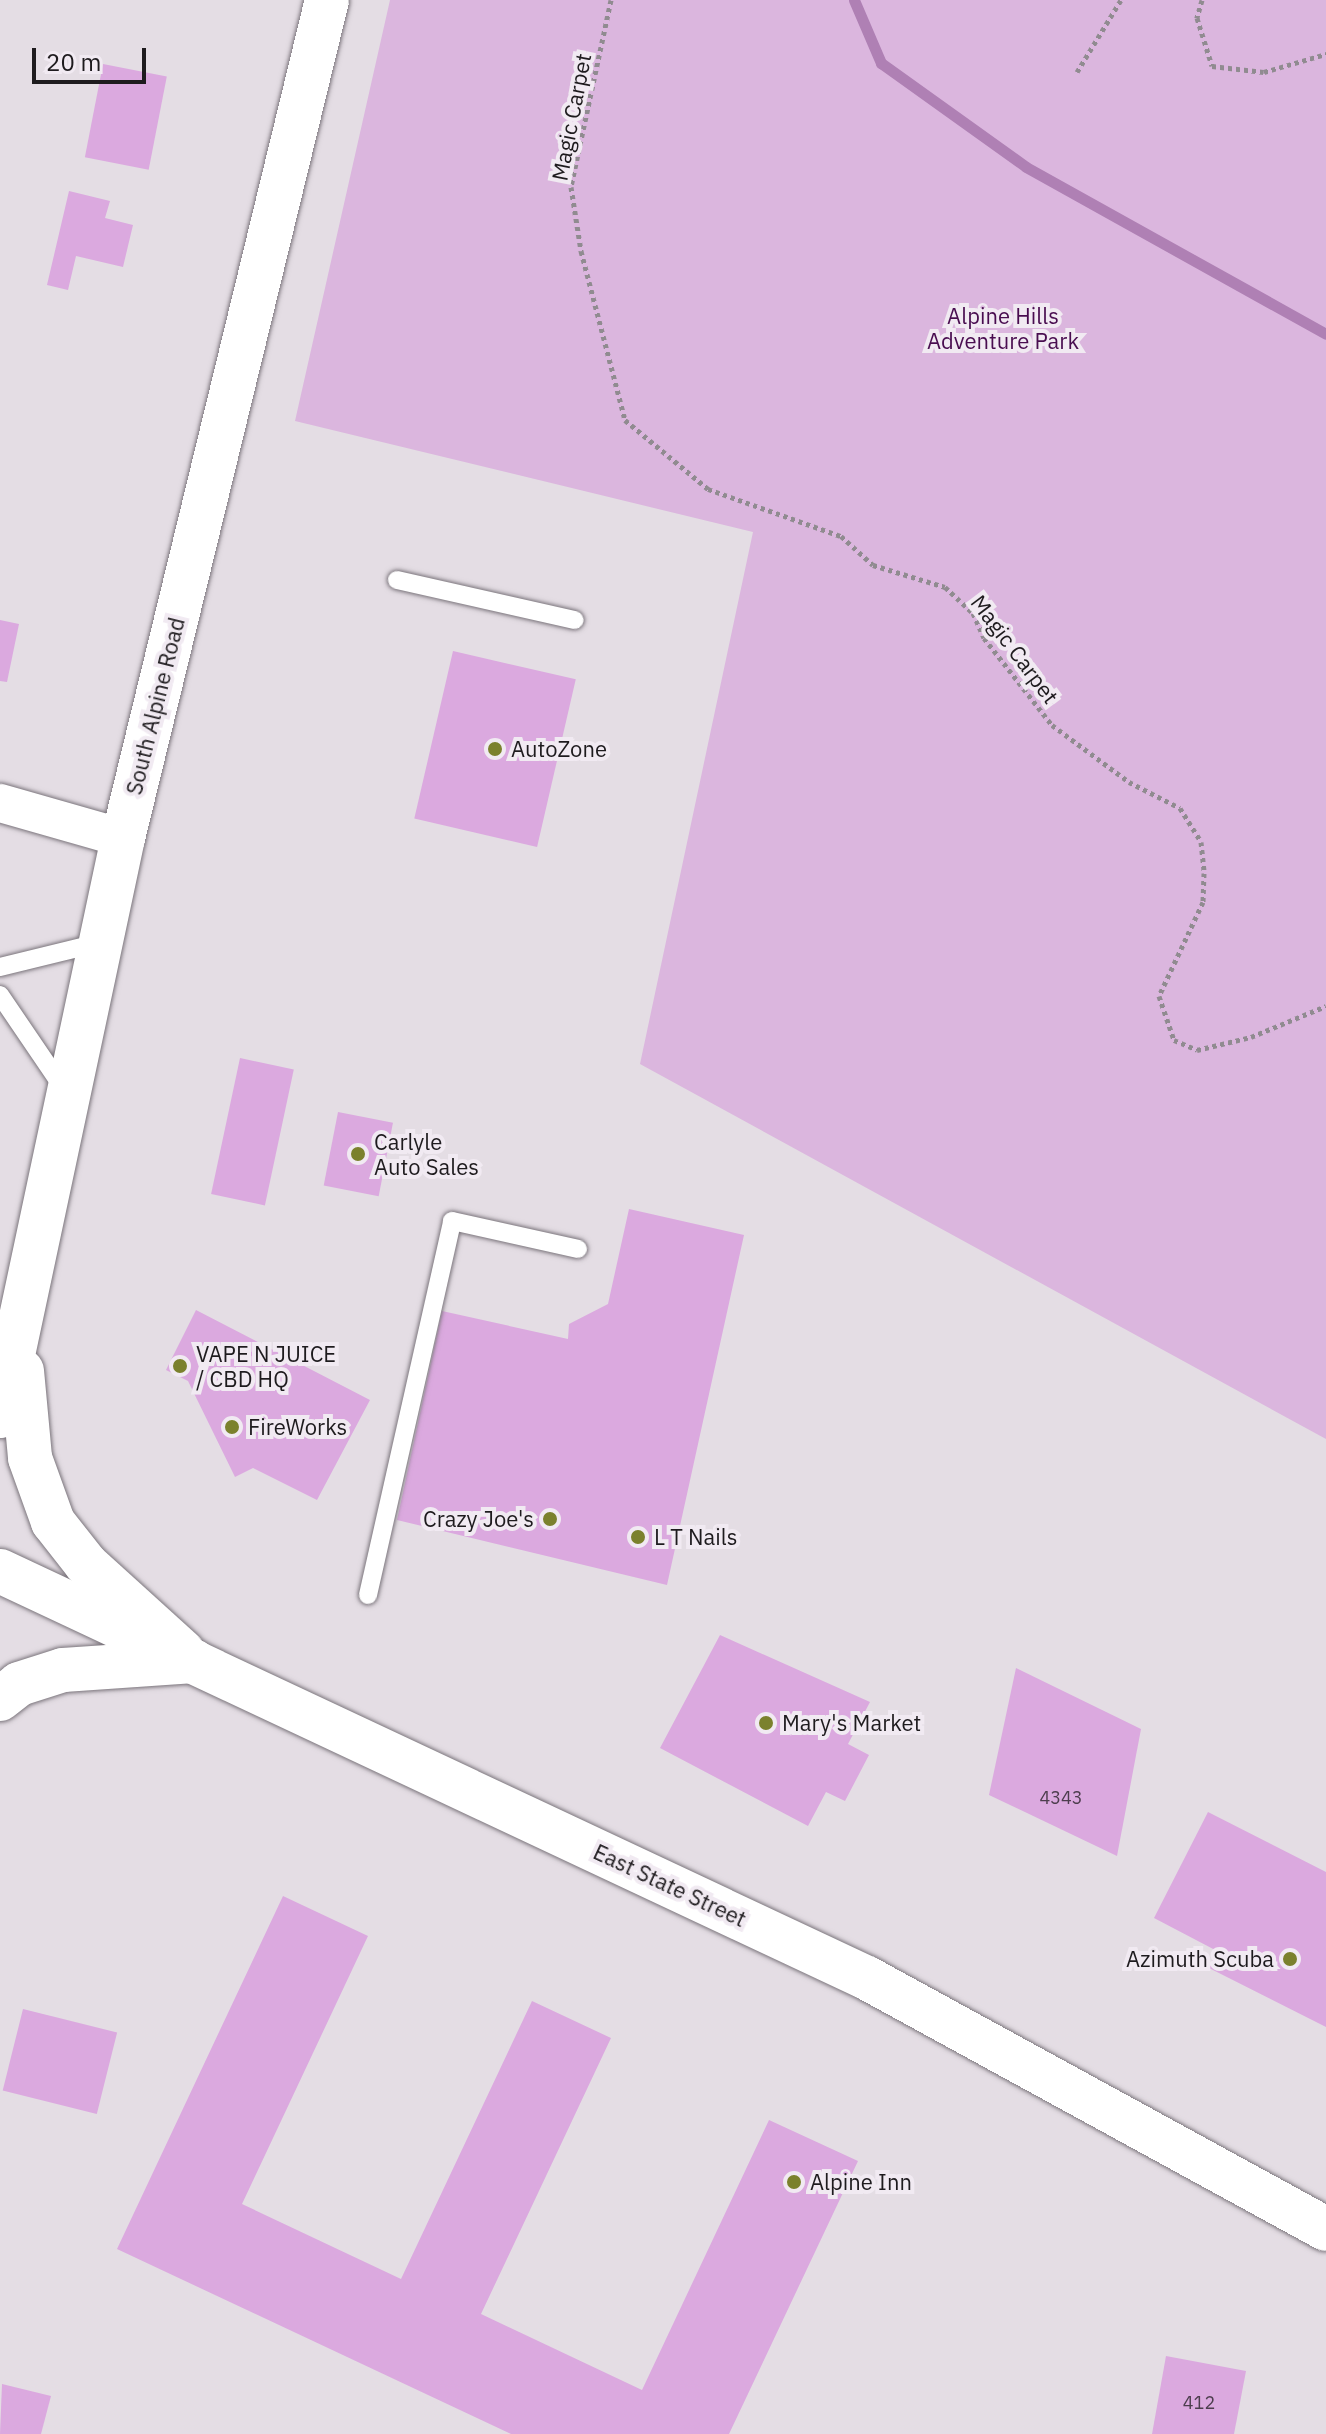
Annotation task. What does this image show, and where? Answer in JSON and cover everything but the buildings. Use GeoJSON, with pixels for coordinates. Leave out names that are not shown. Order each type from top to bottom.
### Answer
{"type":"FeatureCollection","features":[{"type":"Feature","properties":{"kind":"main road","name":"South Alpine Road"},"geometry":{"type":"LineString","coordinates":[[0,1416],[9,1343],[68,1094],[123,838],[327,0]]}},
{"type":"Feature","properties":{"kind":"main road"},"geometry":{"type":"LineString","coordinates":[[9,1343],[30,1458],[53,1522],[86,1564],[194,1661]]}},
{"type":"Feature","properties":{"kind":"main road","name":"East State Street"},"geometry":{"type":"LineString","coordinates":[[0,1571],[896,1992],[1326,2229]]}},
{"type":"Feature","properties":{"kind":"main road"},"geometry":{"type":"LineString","coordinates":[[0,1699],[19,1684],[63,1670],[194,1661]]}},
{"type":"Feature","properties":{"kind":"street"},"geometry":{"type":"LineString","coordinates":[[0,803],[123,838]]}},
{"type":"Feature","properties":{"kind":"lane"},"geometry":{"type":"LineString","coordinates":[[397,580],[575,620]]}},
{"type":"Feature","properties":{"kind":"lane"},"geometry":{"type":"LineString","coordinates":[[0,967],[101,943]]}},
{"type":"Feature","properties":{"kind":"lane"},"geometry":{"type":"LineString","coordinates":[[0,995],[68,1094]]}},
{"type":"Feature","properties":{"kind":"lane"},"geometry":{"type":"LineString","coordinates":[[368,1595],[452,1221],[578,1249]]}},
{"type":"Feature","properties":{"kind":"path","name":"Magic Carpet"},"geometry":{"type":"LineString","coordinates":[[611,0],[571,187],[581,251],[625,420],[708,489],[841,536],[873,565],[945,587],[973,613],[984,638],[1052,725],[1129,782],[1180,808],[1201,842],[1204,873],[1203,902],[1159,996],[1174,1040],[1197,1050],[1251,1037],[1326,1006]]}},
{"type":"Feature","properties":{"kind":"path"},"geometry":{"type":"LineString","coordinates":[[1077,72],[1121,0]]}},
{"type":"Feature","properties":{"kind":"path"},"geometry":{"type":"LineString","coordinates":[[1202,0],[1197,18],[1212,66],[1264,72],[1326,54]]}},
{"type":"Feature","properties":{"kind":"green space","name":"Alpine Hills Adventure Park"},"geometry":{"type":"Polygon","coordinates":[[[390,0],[1326,0],[1326,1439],[640,1064],[753,532],[295,421],[390,0]]]}},
{"type":"Feature","properties":{"kind":"waterway"},"geometry":{"type":"LineString","coordinates":[[854,0],[881,63],[1026,167],[1326,334]]}},
{"type":"Feature","properties":{"kind":"place","name":"AutoZone"},"geometry":{"type":"Point","coordinates":[495,749]}},
{"type":"Feature","properties":{"kind":"place","name":"Carlyle Auto Sales"},"geometry":{"type":"Point","coordinates":[358,1154]}},
{"type":"Feature","properties":{"kind":"place","name":"VAPE N JUICE / CBD HQ"},"geometry":{"type":"Point","coordinates":[180,1366]}},
{"type":"Feature","properties":{"kind":"place","name":"FireWorks"},"geometry":{"type":"Point","coordinates":[232,1427]}},
{"type":"Feature","properties":{"kind":"place","name":"Crazy Joe's"},"geometry":{"type":"Point","coordinates":[550,1519]}},
{"type":"Feature","properties":{"kind":"place","name":"L T Nails"},"geometry":{"type":"Point","coordinates":[638,1537]}},
{"type":"Feature","properties":{"kind":"place","name":"Mary's Market"},"geometry":{"type":"Point","coordinates":[766,1723]}},
{"type":"Feature","properties":{"kind":"place","name":"Azimuth Scuba"},"geometry":{"type":"Point","coordinates":[1290,1959]}},
{"type":"Feature","properties":{"kind":"place","name":"Alpine Inn"},"geometry":{"type":"Point","coordinates":[794,2182]}}]}
